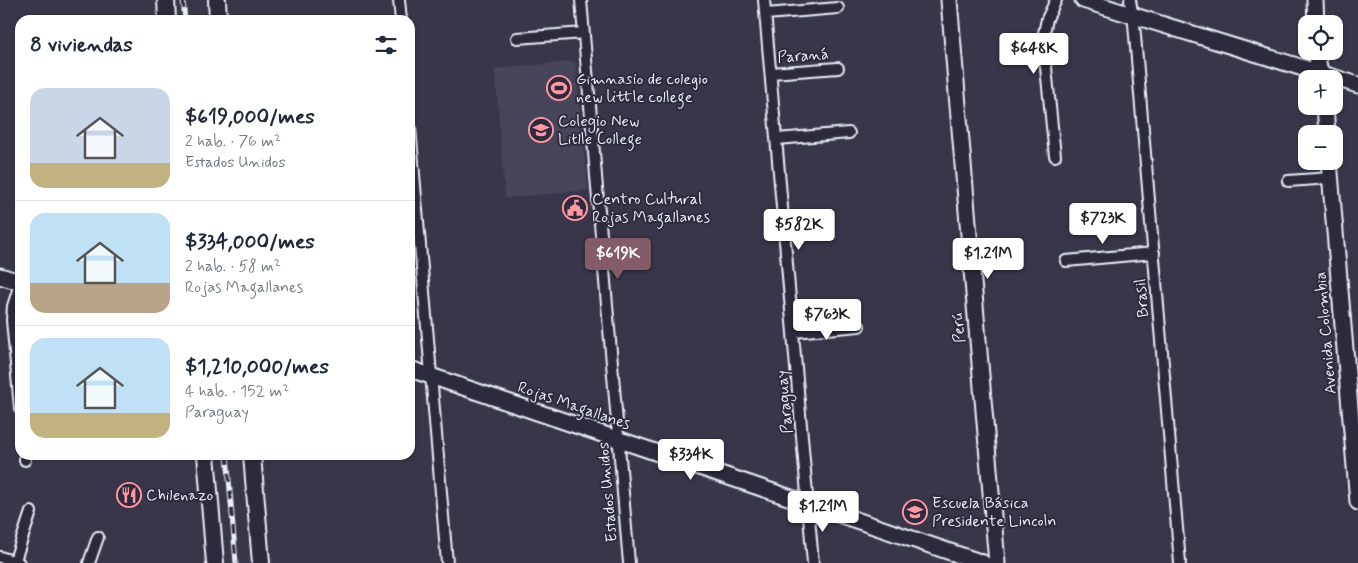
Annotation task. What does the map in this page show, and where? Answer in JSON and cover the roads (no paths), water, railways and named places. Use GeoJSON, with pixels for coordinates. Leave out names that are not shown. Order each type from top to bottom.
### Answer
{"type":"FeatureCollection","features":[{"type":"Feature","properties":{"kind":"main road"},"geometry":{"type":"LineString","coordinates":[[166,0],[168,15]]}},
{"type":"Feature","properties":{"kind":"main road"},"geometry":{"type":"LineString","coordinates":[[217,0],[218,15]]}},
{"type":"Feature","properties":{"kind":"main road","name":"Perú"},"geometry":{"type":"LineString","coordinates":[[949,0],[997,563]]}},
{"type":"Feature","properties":{"kind":"main road"},"geometry":{"type":"LineString","coordinates":[[1083,0],[1304,70]]}},
{"type":"Feature","properties":{"kind":"main road"},"geometry":{"type":"LineString","coordinates":[[1315,0],[1316,15]]}},
{"type":"Feature","properties":{"kind":"main road"},"geometry":{"type":"LineString","coordinates":[[1343,81],[1358,85]]}},
{"type":"Feature","properties":{"kind":"main road","name":"Avenida Colombia"},"geometry":{"type":"LineString","coordinates":[[1330,170],[1358,502]]}},
{"type":"Feature","properties":{"kind":"main road"},"geometry":{"type":"LineString","coordinates":[[0,276],[15,281]]}},
{"type":"Feature","properties":{"kind":"main road","name":"Rojas Magallanes"},"geometry":{"type":"LineString","coordinates":[[415,371],[982,563]]}},
{"type":"Feature","properties":{"kind":"main road"},"geometry":{"type":"LineString","coordinates":[[206,460],[215,563]]}},
{"type":"Feature","properties":{"kind":"main road"},"geometry":{"type":"LineString","coordinates":[[252,460],[261,563]]}},
{"type":"Feature","properties":{"kind":"street"},"geometry":{"type":"LineString","coordinates":[[399,0],[400,15]]}},
{"type":"Feature","properties":{"kind":"street","name":"Estados Unidos"},"geometry":{"type":"LineString","coordinates":[[582,0],[630,563]]}},
{"type":"Feature","properties":{"kind":"street","name":"Paraguay"},"geometry":{"type":"LineString","coordinates":[[764,0],[813,563]]}},
{"type":"Feature","properties":{"kind":"street"},"geometry":{"type":"LineString","coordinates":[[1055,156],[1043,38],[1045,25],[1056,0]]}},
{"type":"Feature","properties":{"kind":"street","name":"Brasil"},"geometry":{"type":"LineString","coordinates":[[1130,0],[1154,253],[1180,563]]}},
{"type":"Feature","properties":{"kind":"street"},"geometry":{"type":"LineString","coordinates":[[766,14],[838,8]]}},
{"type":"Feature","properties":{"kind":"street"},"geometry":{"type":"LineString","coordinates":[[517,38],[584,33]]}},
{"type":"Feature","properties":{"kind":"street","name":"Paraná"},"geometry":{"type":"LineString","coordinates":[[771,73],[838,68]]}},
{"type":"Feature","properties":{"kind":"street"},"geometry":{"type":"LineString","coordinates":[[777,139],[849,133]]}},
{"type":"Feature","properties":{"kind":"street"},"geometry":{"type":"LineString","coordinates":[[1288,181],[1331,178]]}},
{"type":"Feature","properties":{"kind":"street"},"geometry":{"type":"LineString","coordinates":[[415,186],[447,563]]}},
{"type":"Feature","properties":{"kind":"street"},"geometry":{"type":"LineString","coordinates":[[1066,261],[1154,253]]}},
{"type":"Feature","properties":{"kind":"street"},"geometry":{"type":"LineString","coordinates":[[15,299],[12,320],[15,353]]}},
{"type":"Feature","properties":{"kind":"street"},"geometry":{"type":"LineString","coordinates":[[794,332],[859,326]]}},
{"type":"Feature","properties":{"kind":"street"},"geometry":{"type":"LineString","coordinates":[[0,557],[16,563],[31,512]]}},
{"type":"Feature","properties":{"kind":"street"},"geometry":{"type":"LineString","coordinates":[[89,563],[98,537]]}},
{"type":"Feature","properties":{"kind":"railway"},"geometry":{"type":"LineString","coordinates":[[183,0],[184,15]]}},
{"type":"Feature","properties":{"kind":"railway"},"geometry":{"type":"LineString","coordinates":[[227,460],[236,563]]}},
{"type":"Feature","properties":{"kind":"place","name":"Gimnasio de colegio new little college"},"geometry":{"type":"Point","coordinates":[559,88]}},
{"type":"Feature","properties":{"kind":"place","name":"Colegio New Litlle College"},"geometry":{"type":"Point","coordinates":[541,130]}},
{"type":"Feature","properties":{"kind":"place","name":"Centro Cultural Rojas Magallanes"},"geometry":{"type":"Point","coordinates":[575,208]}},
{"type":"Feature","properties":{"kind":"place","name":"Chilenazo"},"geometry":{"type":"Point","coordinates":[129,495]}},
{"type":"Feature","properties":{"kind":"place","name":"Escuela Básica Presidente Lincoln"},"geometry":{"type":"Point","coordinates":[915,512]}}]}
